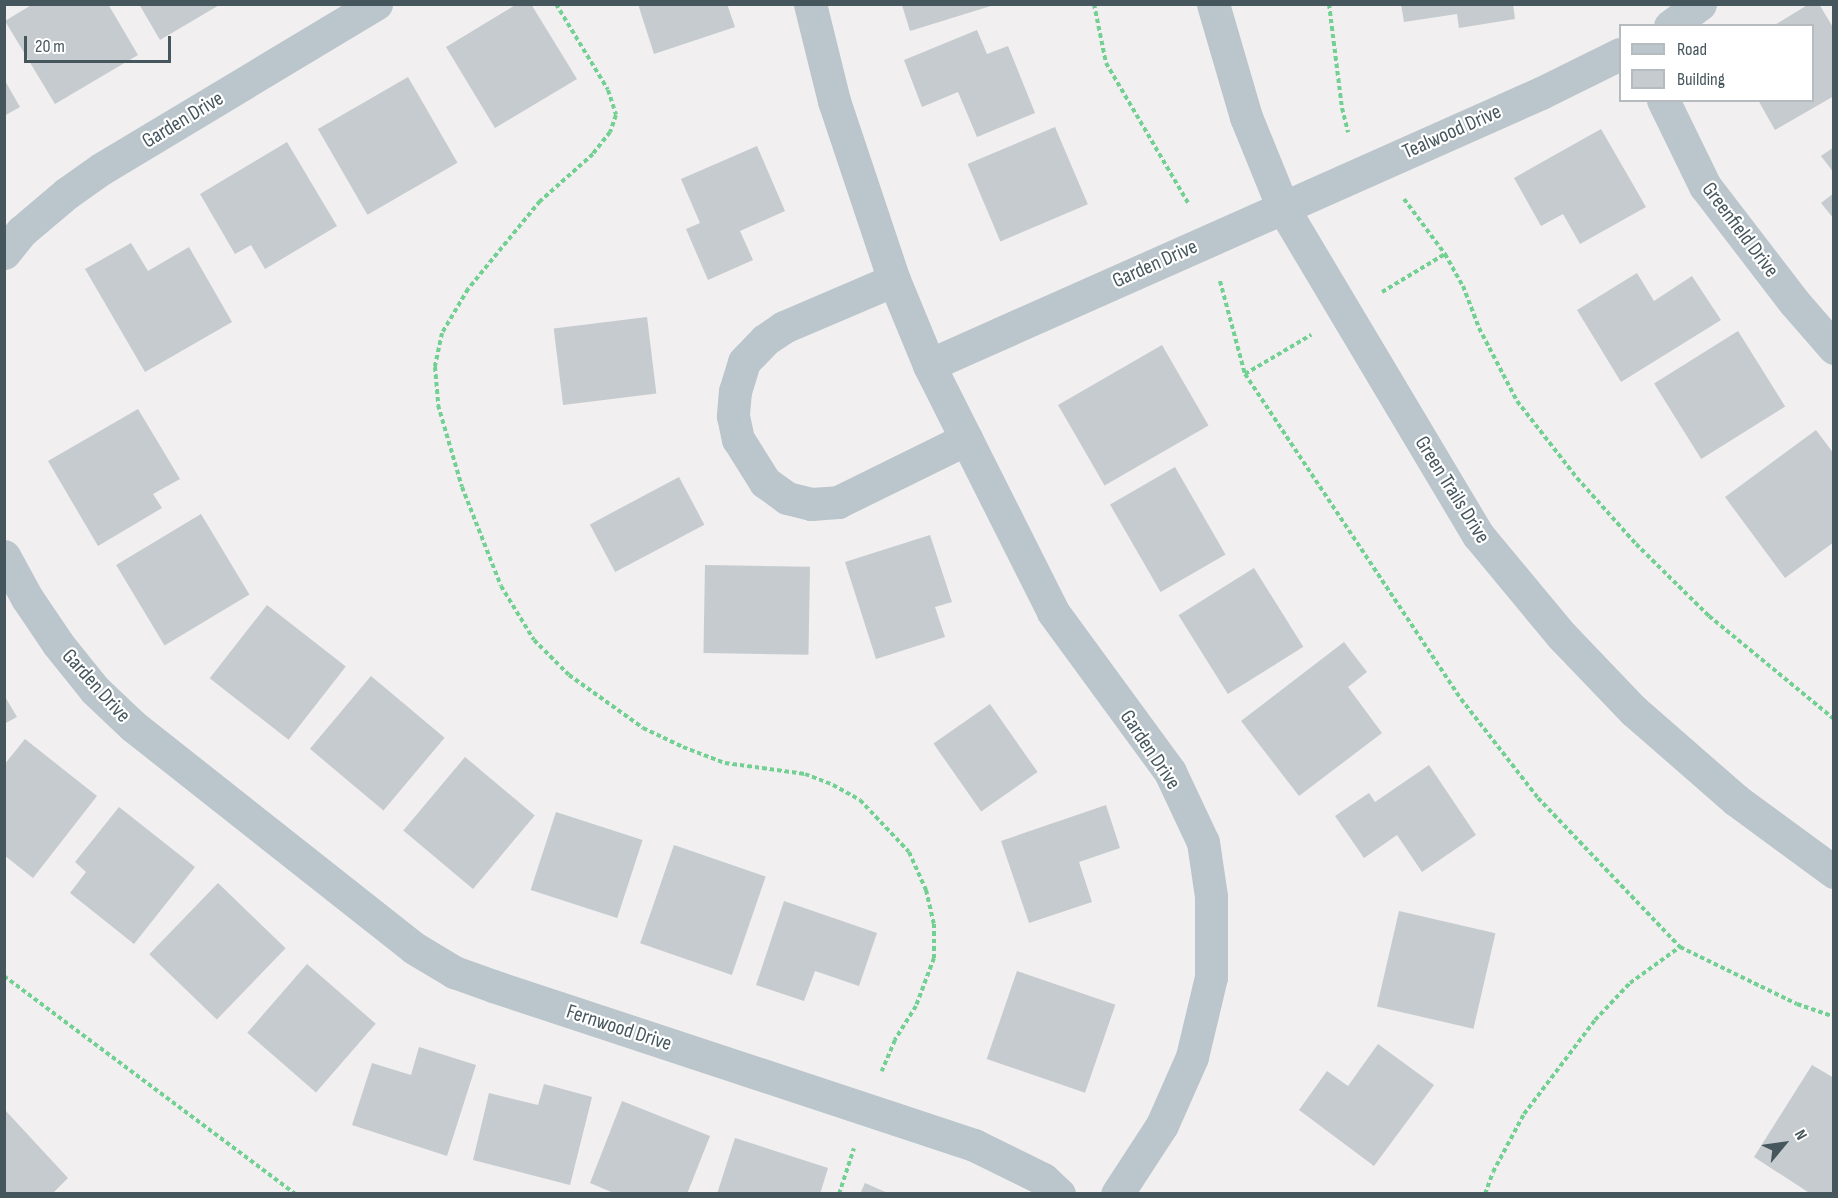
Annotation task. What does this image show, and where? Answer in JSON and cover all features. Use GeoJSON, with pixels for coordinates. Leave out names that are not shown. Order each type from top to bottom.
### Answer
{"type":"FeatureCollection","features":[{"type":"Feature","properties":{"kind":"street","name":"Garden Drive"},"geometry":{"type":"LineString","coordinates":[[4,253],[22,231],[67,193],[101,169],[375,4]]}},
{"type":"Feature","properties":{"kind":"street","name":"Garden Drive"},"geometry":{"type":"LineString","coordinates":[[810,4],[834,101],[894,280],[929,365],[1053,612],[1170,772],[1203,842],[1211,896],[1211,976],[1191,1057],[1162,1125],[1117,1194]]}},
{"type":"Feature","properties":{"kind":"street","name":"Green Trails Drive"},"geometry":{"type":"LineString","coordinates":[[1213,4],[1246,117],[1283,208],[1478,535],[1562,636],[1634,711],[1736,800],[1833,873]]}},
{"type":"Feature","properties":{"kind":"street"},"geometry":{"type":"LineString","coordinates":[[1673,24],[1700,4]]}},
{"type":"Feature","properties":{"kind":"street","name":"Tealwood Drive"},"geometry":{"type":"LineString","coordinates":[[1283,208],[1541,93],[1619,54]]}},
{"type":"Feature","properties":{"kind":"street","name":"Greenfield Drive"},"geometry":{"type":"LineString","coordinates":[[1664,102],[1705,186],[1794,302],[1833,348]]}},
{"type":"Feature","properties":{"kind":"street","name":"Garden Drive"},"geometry":{"type":"LineString","coordinates":[[929,365],[1283,208]]}},
{"type":"Feature","properties":{"kind":"street"},"geometry":{"type":"LineString","coordinates":[[894,280],[784,327],[765,340],[744,362],[735,392],[733,416],[738,439],[765,482],[787,498],[811,504],[838,502],[966,439]]}},
{"type":"Feature","properties":{"kind":"street","name":"Garden Drive"},"geometry":{"type":"LineString","coordinates":[[4,556],[46,626],[95,690],[133,726],[216,792]]}},
{"type":"Feature","properties":{"kind":"street","name":"Fernwood Drive"},"geometry":{"type":"LineString","coordinates":[[216,792],[414,948],[453,972],[974,1145],[1043,1179],[1059,1194]]}},
{"type":"Feature","properties":{"kind":"path"},"geometry":{"type":"LineString","coordinates":[[556,4],[608,90],[616,115],[610,132],[593,154],[540,201],[468,289],[442,333],[435,367],[438,405],[462,487],[501,586],[534,640],[569,675],[643,728],[683,747],[725,763],[806,774],[833,785],[860,801],[909,852],[926,890],[934,924],[934,958],[916,1006],[895,1040],[866,1109],[839,1194]]}},
{"type":"Feature","properties":{"kind":"path"},"geometry":{"type":"LineString","coordinates":[[1094,4],[1106,63],[1209,240],[1245,374],[1454,690],[1538,798],[1680,947],[1797,1004],[1833,1017]]}},
{"type":"Feature","properties":{"kind":"path"},"geometry":{"type":"LineString","coordinates":[[1329,4],[1342,108],[1349,138],[1423,220],[1445,254],[1463,286],[1479,328],[1517,401],[1577,478],[1636,544],[1709,616],[1833,719]]}},
{"type":"Feature","properties":{"kind":"path"},"geometry":{"type":"LineString","coordinates":[[1485,1194],[1524,1114],[1596,1020],[1630,983],[1680,947]]}},
{"type":"Feature","properties":{"kind":"path"},"geometry":{"type":"LineString","coordinates":[[4,976],[295,1194]]}},
{"type":"Feature","properties":{"kind":"building"},"geometry":{"type":"Polygon","coordinates":[[[33,4],[108,4],[138,55],[55,104],[5,21],[33,4]]]}},
{"type":"Feature","properties":{"kind":"building"},"geometry":{"type":"Polygon","coordinates":[[[139,4],[221,4],[160,40],[139,4]]]}},
{"type":"Feature","properties":{"kind":"building"},"geometry":{"type":"Polygon","coordinates":[[[517,4],[531,4],[577,79],[495,128],[446,47],[517,4]]]}},
{"type":"Feature","properties":{"kind":"building"},"geometry":{"type":"Polygon","coordinates":[[[638,4],[727,4],[735,27],[654,54],[638,4]]]}},
{"type":"Feature","properties":{"kind":"building"},"geometry":{"type":"Polygon","coordinates":[[[1401,4],[1513,4],[1515,19],[1459,28],[1457,14],[1404,22],[1401,4]]]}},
{"type":"Feature","properties":{"kind":"building"},"geometry":{"type":"Polygon","coordinates":[[[1809,4],[1819,4],[1834,29],[1834,96],[1775,130],[1759,102],[1814,102],[1814,24],[1776,24],[1809,4]]]}},
{"type":"Feature","properties":{"kind":"building"},"geometry":{"type":"Polygon","coordinates":[[[902,5],[994,5],[910,31],[902,5]]]}},
{"type":"Feature","properties":{"kind":"building"},"geometry":{"type":"Polygon","coordinates":[[[977,30],[987,54],[1008,46],[1035,113],[977,137],[958,92],[922,107],[904,60],[977,30]]]}},
{"type":"Feature","properties":{"kind":"building"},"geometry":{"type":"Polygon","coordinates":[[[408,77],[458,163],[367,215],[318,129],[408,77]]]}},
{"type":"Feature","properties":{"kind":"building"},"geometry":{"type":"Polygon","coordinates":[[[4,79],[20,107],[4,116],[4,79]]]}},
{"type":"Feature","properties":{"kind":"building"},"geometry":{"type":"Polygon","coordinates":[[[1055,127],[1088,204],[1000,241],[968,164],[1055,127]]]}},
{"type":"Feature","properties":{"kind":"building"},"geometry":{"type":"Polygon","coordinates":[[[1601,129],[1646,207],[1580,244],[1563,214],[1541,226],[1514,178],[1601,129]]]}},
{"type":"Feature","properties":{"kind":"building"},"geometry":{"type":"Polygon","coordinates":[[[287,142],[337,226],[265,269],[251,245],[235,254],[200,194],[287,142]]]}},
{"type":"Feature","properties":{"kind":"building"},"geometry":{"type":"Polygon","coordinates":[[[757,146],[785,211],[740,231],[753,260],[708,280],[686,229],[700,223],[681,179],[757,146]]]}},
{"type":"Feature","properties":{"kind":"building"},"geometry":{"type":"Polygon","coordinates":[[[1834,147],[1834,173],[1821,156],[1834,147]]]}},
{"type":"Feature","properties":{"kind":"building"},"geometry":{"type":"Polygon","coordinates":[[[1834,193],[1834,219],[1821,203],[1834,193]]]}},
{"type":"Feature","properties":{"kind":"building"},"geometry":{"type":"Polygon","coordinates":[[[131,243],[148,271],[189,247],[232,322],[145,372],[85,269],[131,243]]]}},
{"type":"Feature","properties":{"kind":"building"},"geometry":{"type":"Polygon","coordinates":[[[1637,273],[1654,301],[1692,276],[1721,320],[1621,382],[1577,310],[1637,273]]]}},
{"type":"Feature","properties":{"kind":"building"},"geometry":{"type":"Polygon","coordinates":[[[647,317],[656,393],[563,405],[554,328],[647,317]]]}},
{"type":"Feature","properties":{"kind":"building"},"geometry":{"type":"Polygon","coordinates":[[[1738,331],[1785,406],[1701,459],[1654,383],[1738,331]]]}},
{"type":"Feature","properties":{"kind":"building"},"geometry":{"type":"Polygon","coordinates":[[[1162,345],[1208,426],[1105,486],[1058,405],[1162,345]]]}},
{"type":"Feature","properties":{"kind":"building"},"geometry":{"type":"Polygon","coordinates":[[[138,409],[180,479],[153,494],[162,508],[98,546],[48,461],[138,409]]]}},
{"type":"Feature","properties":{"kind":"building"},"geometry":{"type":"Polygon","coordinates":[[[1816,430],[1834,454],[1834,542],[1785,578],[1725,497],[1816,430]]]}},
{"type":"Feature","properties":{"kind":"building"},"geometry":{"type":"Polygon","coordinates":[[[1175,467],[1226,554],[1161,592],[1110,504],[1175,467]]]}},
{"type":"Feature","properties":{"kind":"building"},"geometry":{"type":"Polygon","coordinates":[[[679,477],[704,525],[615,572],[590,524],[679,477]]]}},
{"type":"Feature","properties":{"kind":"building"},"geometry":{"type":"Polygon","coordinates":[[[201,514],[249,595],[165,646],[116,565],[201,514]]]}},
{"type":"Feature","properties":{"kind":"building"},"geometry":{"type":"Polygon","coordinates":[[[930,535],[952,602],[935,607],[945,637],[876,659],[845,562],[930,535]]]}},
{"type":"Feature","properties":{"kind":"building"},"geometry":{"type":"Polygon","coordinates":[[[705,565],[810,567],[808,655],[703,653],[705,565]]]}},
{"type":"Feature","properties":{"kind":"building"},"geometry":{"type":"Polygon","coordinates":[[[1254,568],[1303,647],[1228,694],[1179,615],[1254,568]]]}},
{"type":"Feature","properties":{"kind":"building"},"geometry":{"type":"Polygon","coordinates":[[[267,605],[346,667],[289,740],[210,678],[267,605]]]}},
{"type":"Feature","properties":{"kind":"building"},"geometry":{"type":"Polygon","coordinates":[[[1344,642],[1367,672],[1348,687],[1382,733],[1299,796],[1241,721],[1344,642]]]}},
{"type":"Feature","properties":{"kind":"building"},"geometry":{"type":"Polygon","coordinates":[[[371,676],[445,738],[383,810],[310,749],[371,676]]]}},
{"type":"Feature","properties":{"kind":"building"},"geometry":{"type":"Polygon","coordinates":[[[4,695],[17,717],[4,724],[4,695]]]}},
{"type":"Feature","properties":{"kind":"building"},"geometry":{"type":"Polygon","coordinates":[[[990,704],[1038,772],[981,812],[933,744],[990,704]]]}},
{"type":"Feature","properties":{"kind":"building"},"geometry":{"type":"Polygon","coordinates":[[[25,739],[97,796],[33,878],[4,855],[4,765],[25,739]]]}},
{"type":"Feature","properties":{"kind":"building"},"geometry":{"type":"Polygon","coordinates":[[[465,757],[535,815],[473,889],[403,831],[465,757]]]}},
{"type":"Feature","properties":{"kind":"building"},"geometry":{"type":"Polygon","coordinates":[[[1429,765],[1476,835],[1422,872],[1397,835],[1364,858],[1335,816],[1369,793],[1375,802],[1429,765]]]}},
{"type":"Feature","properties":{"kind":"building"},"geometry":{"type":"Polygon","coordinates":[[[1106,805],[1120,848],[1079,862],[1092,902],[1029,923],[1001,841],[1106,805]]]}},
{"type":"Feature","properties":{"kind":"building"},"geometry":{"type":"Polygon","coordinates":[[[119,807],[195,867],[134,944],[70,893],[86,872],[75,862],[119,807]]]}},
{"type":"Feature","properties":{"kind":"building"},"geometry":{"type":"Polygon","coordinates":[[[556,812],[643,840],[617,918],[531,890],[556,812]]]}},
{"type":"Feature","properties":{"kind":"building"},"geometry":{"type":"Polygon","coordinates":[[[674,845],[766,877],[732,975],[640,943],[674,845]]]}},
{"type":"Feature","properties":{"kind":"building"},"geometry":{"type":"Polygon","coordinates":[[[218,883],[286,948],[217,1020],[149,954],[218,883]]]}},
{"type":"Feature","properties":{"kind":"building"},"geometry":{"type":"Polygon","coordinates":[[[784,901],[877,933],[859,986],[815,971],[804,1001],[756,985],[784,901]]]}},
{"type":"Feature","properties":{"kind":"building"},"geometry":{"type":"Polygon","coordinates":[[[1399,911],[1495,933],[1473,1029],[1377,1006],[1399,911]]]}},
{"type":"Feature","properties":{"kind":"building"},"geometry":{"type":"Polygon","coordinates":[[[307,964],[376,1024],[316,1092],[247,1033],[307,964]]]}},
{"type":"Feature","properties":{"kind":"building"},"geometry":{"type":"Polygon","coordinates":[[[1017,971],[1115,1005],[1085,1093],[987,1059],[1017,971]]]}},
{"type":"Feature","properties":{"kind":"building"},"geometry":{"type":"Polygon","coordinates":[[[1378,1044],[1434,1085],[1374,1166],[1299,1110],[1327,1071],[1348,1086],[1378,1044]]]}},
{"type":"Feature","properties":{"kind":"building"},"geometry":{"type":"Polygon","coordinates":[[[419,1047],[476,1065],[447,1156],[352,1125],[372,1063],[411,1075],[419,1047]]]}},
{"type":"Feature","properties":{"kind":"building"},"geometry":{"type":"Polygon","coordinates":[[[1812,1065],[1834,1078],[1834,1194],[1811,1194],[1754,1157],[1812,1065]]]}},
{"type":"Feature","properties":{"kind":"building"},"geometry":{"type":"Polygon","coordinates":[[[544,1084],[592,1097],[570,1185],[473,1160],[489,1093],[538,1105],[544,1084]]]}},
{"type":"Feature","properties":{"kind":"building"},"geometry":{"type":"Polygon","coordinates":[[[622,1101],[710,1136],[687,1194],[616,1194],[590,1183],[622,1101]]]}},
{"type":"Feature","properties":{"kind":"building"},"geometry":{"type":"Polygon","coordinates":[[[5,1110],[68,1178],[52,1194],[5,1194],[5,1110]]]}},
{"type":"Feature","properties":{"kind":"building"},"geometry":{"type":"Polygon","coordinates":[[[735,1138],[828,1168],[820,1194],[717,1194],[735,1138]]]}},
{"type":"Feature","properties":{"kind":"building"},"geometry":{"type":"Polygon","coordinates":[[[865,1183],[890,1194],[860,1194],[865,1183]]]}}]}
